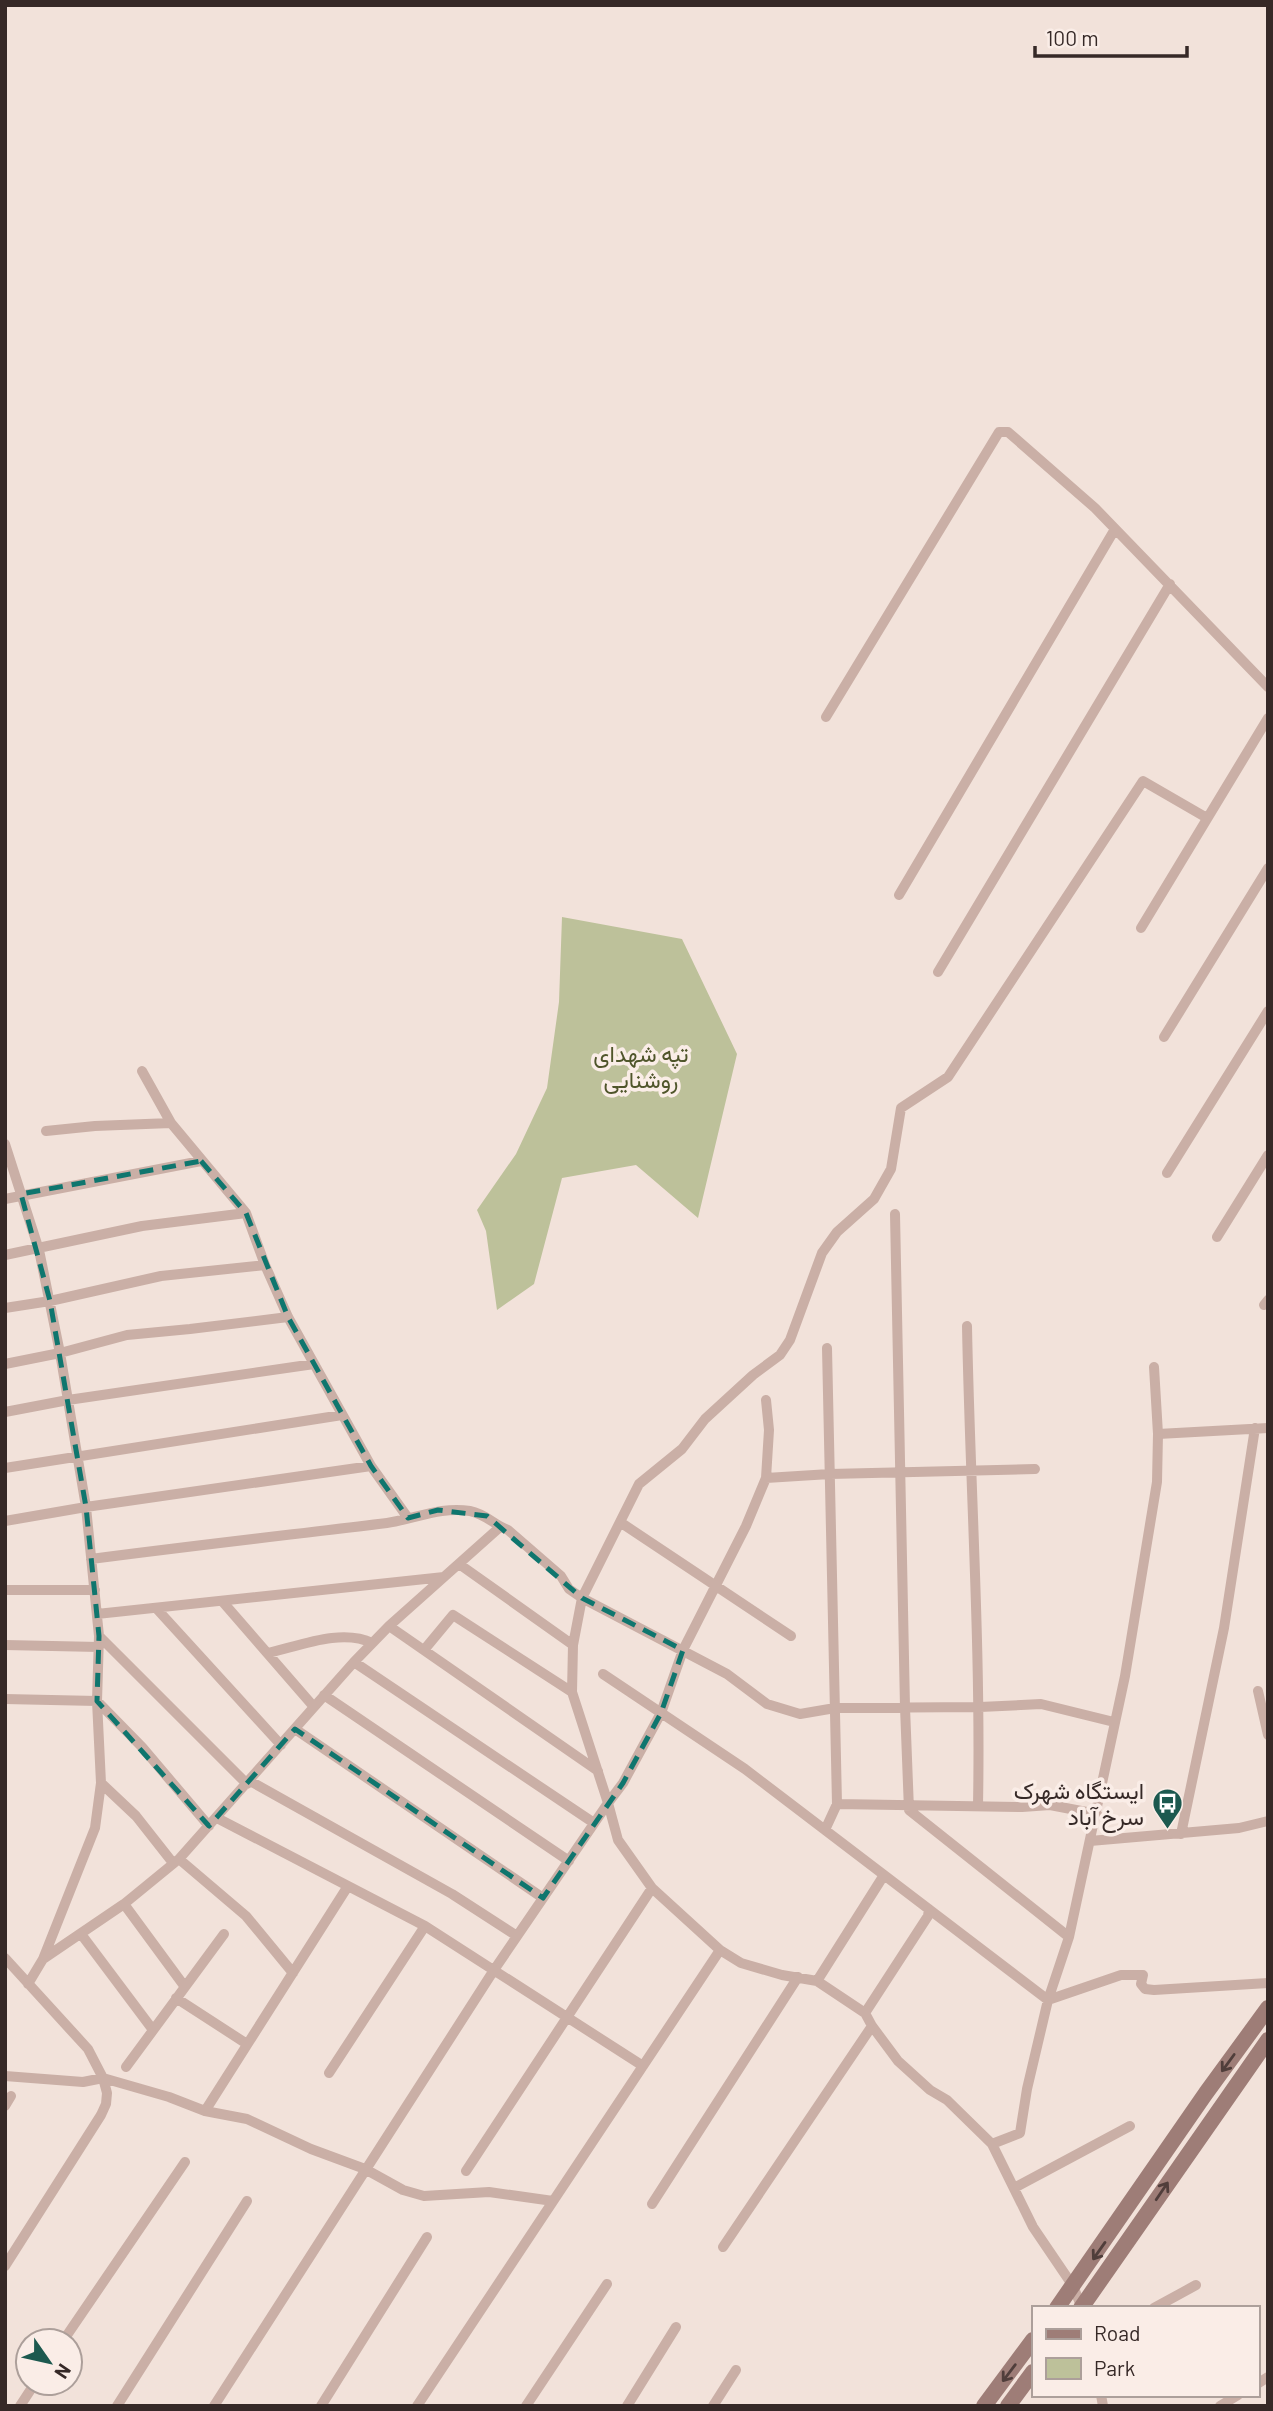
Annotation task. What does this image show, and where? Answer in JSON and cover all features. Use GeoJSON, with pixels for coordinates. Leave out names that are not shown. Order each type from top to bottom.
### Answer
{"type":"FeatureCollection","features":[{"type":"Feature","properties":{"kind":"main road"},"geometry":{"type":"LineString","coordinates":[[1059,2306],[1268,2008]]}},
{"type":"Feature","properties":{"kind":"main road"},"geometry":{"type":"LineString","coordinates":[[1083,2306],[1268,2040]]}},
{"type":"Feature","properties":{"kind":"main road"},"geometry":{"type":"LineString","coordinates":[[984,2406],[1032,2341]]}},
{"type":"Feature","properties":{"kind":"main road"},"geometry":{"type":"LineString","coordinates":[[1008,2406],[1032,2373]]}},
{"type":"Feature","properties":{"kind":"street"},"geometry":{"type":"LineString","coordinates":[[826,717],[999,432],[1008,432],[1115,529],[1268,687]]}},
{"type":"Feature","properties":{"kind":"street"},"geometry":{"type":"LineString","coordinates":[[899,895],[1115,529]]}},
{"type":"Feature","properties":{"kind":"street"},"geometry":{"type":"LineString","coordinates":[[938,971],[1170,584]]}},
{"type":"Feature","properties":{"kind":"street"},"geometry":{"type":"LineString","coordinates":[[1141,929],[1268,718]]}},
{"type":"Feature","properties":{"kind":"street"},"geometry":{"type":"LineString","coordinates":[[1082,2306],[1073,2286],[1041,2241],[992,2144],[947,2100],[930,2090],[898,2061],[865,2013],[817,1981],[782,1975],[741,1963],[720,1950],[652,1888],[618,1840],[572,1692],[573,1645],[582,1598],[639,1484],[682,1449],[705,1419],[752,1375],[780,1355],[790,1340],[822,1253],[837,1232],[874,1199],[891,1169],[901,1108],[948,1077],[1143,781],[1207,818]]}},
{"type":"Feature","properties":{"kind":"street"},"geometry":{"type":"LineString","coordinates":[[1164,1037],[1268,868]]}},
{"type":"Feature","properties":{"kind":"street"},"geometry":{"type":"LineString","coordinates":[[1167,1173],[1268,1011]]}},
{"type":"Feature","properties":{"kind":"street"},"geometry":{"type":"LineString","coordinates":[[142,1071],[171,1123],[246,1213],[288,1317],[370,1466],[408,1518]]}},
{"type":"Feature","properties":{"kind":"street"},"geometry":{"type":"LineString","coordinates":[[46,1131],[171,1123]]}},
{"type":"Feature","properties":{"kind":"street"},"geometry":{"type":"LineString","coordinates":[[5,1144],[39,1250],[60,1353],[86,1507],[99,1641],[97,1701],[101,1783],[95,1828],[43,1959],[28,1984]]}},
{"type":"Feature","properties":{"kind":"street"},"geometry":{"type":"LineString","coordinates":[[1217,1237],[1268,1155]]}},
{"type":"Feature","properties":{"kind":"street"},"geometry":{"type":"LineString","coordinates":[[5,1199],[201,1161]]}},
{"type":"Feature","properties":{"kind":"street"},"geometry":{"type":"LineString","coordinates":[[5,1255],[39,1250],[142,1226],[246,1213]]}},
{"type":"Feature","properties":{"kind":"street"},"geometry":{"type":"LineString","coordinates":[[895,1214],[909,1810],[1069,1937]]}},
{"type":"Feature","properties":{"kind":"street"},"geometry":{"type":"LineString","coordinates":[[5,1308],[50,1301],[161,1276],[265,1265]]}},
{"type":"Feature","properties":{"kind":"street"},"geometry":{"type":"LineString","coordinates":[[5,1363],[60,1353],[127,1335],[288,1317]]}},
{"type":"Feature","properties":{"kind":"street"},"geometry":{"type":"LineString","coordinates":[[967,1326],[980,1707],[978,1806]]}},
{"type":"Feature","properties":{"kind":"street"},"geometry":{"type":"LineString","coordinates":[[825,1830],[837,1804],[827,1348]]}},
{"type":"Feature","properties":{"kind":"street"},"geometry":{"type":"LineString","coordinates":[[5,1412],[68,1400],[314,1364]]}},
{"type":"Feature","properties":{"kind":"street"},"geometry":{"type":"LineString","coordinates":[[992,2144],[1020,2133],[1027,2089],[1048,2000],[1069,1937],[1097,1814],[1125,1676],[1157,1482],[1158,1434],[1154,1367]]}},
{"type":"Feature","properties":{"kind":"street"},"geometry":{"type":"LineString","coordinates":[[214,2406],[494,1970],[623,1783],[661,1713],[683,1650],[746,1526],[766,1478],[769,1430],[766,1400]]}},
{"type":"Feature","properties":{"kind":"street"},"geometry":{"type":"LineString","coordinates":[[5,1468],[342,1415]]}},
{"type":"Feature","properties":{"kind":"street"},"geometry":{"type":"LineString","coordinates":[[1158,1434],[1268,1427]]}},
{"type":"Feature","properties":{"kind":"street"},"geometry":{"type":"LineString","coordinates":[[1181,1834],[1224,1628],[1255,1428]]}},
{"type":"Feature","properties":{"kind":"street"},"geometry":{"type":"LineString","coordinates":[[5,1521],[370,1466]]}},
{"type":"Feature","properties":{"kind":"street"},"geometry":{"type":"LineString","coordinates":[[766,1478],[1035,1469]]}},
{"type":"Feature","properties":{"kind":"street"},"geometry":{"type":"LineString","coordinates":[[91,1559],[391,1522],[438,1510],[469,1511],[486,1516],[508,1530],[561,1576],[569,1589],[582,1598],[727,1674],[768,1704],[800,1714],[835,1708],[1041,1704],[1114,1722]]}},
{"type":"Feature","properties":{"kind":"street"},"geometry":{"type":"LineString","coordinates":[[620,1522],[791,1636]]}},
{"type":"Feature","properties":{"kind":"street"},"geometry":{"type":"LineString","coordinates":[[43,1959],[124,1904],[176,1861],[372,1643],[500,1527]]}},
{"type":"Feature","properties":{"kind":"street"},"geometry":{"type":"LineString","coordinates":[[459,1564],[573,1645]]}},
{"type":"Feature","properties":{"kind":"street"},"geometry":{"type":"LineString","coordinates":[[97,1614],[444,1577]]}},
{"type":"Feature","properties":{"kind":"street"},"geometry":{"type":"LineString","coordinates":[[5,1590],[94,1590]]}},
{"type":"Feature","properties":{"kind":"street"},"geometry":{"type":"LineString","coordinates":[[222,1601],[314,1707]]}},
{"type":"Feature","properties":{"kind":"street"},"geometry":{"type":"LineString","coordinates":[[156,1608],[281,1745]]}},
{"type":"Feature","properties":{"kind":"street"},"geometry":{"type":"LineString","coordinates":[[424,1650],[453,1615],[572,1692]]}},
{"type":"Feature","properties":{"kind":"street"},"geometry":{"type":"LineString","coordinates":[[389,1626],[598,1771]]}},
{"type":"Feature","properties":{"kind":"street"},"geometry":{"type":"LineString","coordinates":[[268,1653],[331,1639],[360,1637],[372,1643]]}},
{"type":"Feature","properties":{"kind":"street"},"geometry":{"type":"LineString","coordinates":[[5,1645],[99,1641],[248,1782],[452,1894],[517,1936]]}},
{"type":"Feature","properties":{"kind":"street"},"geometry":{"type":"LineString","coordinates":[[354,1662],[594,1823]]}},
{"type":"Feature","properties":{"kind":"street"},"geometry":{"type":"LineString","coordinates":[[603,1674],[745,1769],[1048,2000]]}},
{"type":"Feature","properties":{"kind":"street"},"geometry":{"type":"LineString","coordinates":[[1258,1691],[1268,1735]]}},
{"type":"Feature","properties":{"kind":"street"},"geometry":{"type":"LineString","coordinates":[[324,1695],[569,1861]]}},
{"type":"Feature","properties":{"kind":"street"},"geometry":{"type":"LineString","coordinates":[[5,1699],[97,1701],[213,1822],[425,1926],[643,2066]]}},
{"type":"Feature","properties":{"kind":"street"},"geometry":{"type":"LineString","coordinates":[[295,1729],[543,1898]]}},
{"type":"Feature","properties":{"kind":"street"},"geometry":{"type":"LineString","coordinates":[[101,1783],[136,1816],[176,1861],[246,1916],[293,1973]]}},
{"type":"Feature","properties":{"kind":"street"},"geometry":{"type":"LineString","coordinates":[[837,1804],[1050,1805],[1097,1814]]}},
{"type":"Feature","properties":{"kind":"street"},"geometry":{"type":"LineString","coordinates":[[1090,1841],[1239,1828],[1268,1821]]}},
{"type":"Feature","properties":{"kind":"street"},"geometry":{"type":"LineString","coordinates":[[817,1981],[884,1875]]}},
{"type":"Feature","properties":{"kind":"street"},"geometry":{"type":"LineString","coordinates":[[205,2111],[348,1886]]}},
{"type":"Feature","properties":{"kind":"street"},"geometry":{"type":"LineString","coordinates":[[466,2171],[652,1888]]}},
{"type":"Feature","properties":{"kind":"street"},"geometry":{"type":"LineString","coordinates":[[124,1904],[185,1987]]}},
{"type":"Feature","properties":{"kind":"street"},"geometry":{"type":"LineString","coordinates":[[865,2013],[928,1916],[929,1909]]}},
{"type":"Feature","properties":{"kind":"street"},"geometry":{"type":"LineString","coordinates":[[329,2073],[425,1926]]}},
{"type":"Feature","properties":{"kind":"street"},"geometry":{"type":"LineString","coordinates":[[80,1934],[153,2029]]}},
{"type":"Feature","properties":{"kind":"street"},"geometry":{"type":"LineString","coordinates":[[126,2067],[224,1934]]}},
{"type":"Feature","properties":{"kind":"street"},"geometry":{"type":"LineString","coordinates":[[417,2406],[720,1950]]}},
{"type":"Feature","properties":{"kind":"street"},"geometry":{"type":"LineString","coordinates":[[5,1958],[88,2049],[103,2078],[107,2093],[102,2115],[5,2266]]}},
{"type":"Feature","properties":{"kind":"street"},"geometry":{"type":"LineString","coordinates":[[1048,2000],[1121,1975],[1143,1975],[1141,1984],[1145,1989],[1154,1990],[1268,1983]]}},
{"type":"Feature","properties":{"kind":"street"},"geometry":{"type":"LineString","coordinates":[[652,2204],[797,1977]]}},
{"type":"Feature","properties":{"kind":"street"},"geometry":{"type":"LineString","coordinates":[[176,1998],[247,2044]]}},
{"type":"Feature","properties":{"kind":"street"},"geometry":{"type":"LineString","coordinates":[[723,2247],[872,2026]]}},
{"type":"Feature","properties":{"kind":"street"},"geometry":{"type":"LineString","coordinates":[[5,2076],[83,2082],[103,2078],[169,2097],[205,2111],[247,2119],[311,2149],[365,2169],[403,2190],[424,2196],[489,2192],[553,2201]]}},
{"type":"Feature","properties":{"kind":"street"},"geometry":{"type":"LineString","coordinates":[[1014,2188],[1130,2126]]}},
{"type":"Feature","properties":{"kind":"street"},"geometry":{"type":"LineString","coordinates":[[73,2327],[185,2162]]}},
{"type":"Feature","properties":{"kind":"street"},"geometry":{"type":"LineString","coordinates":[[117,2406],[247,2202]]}},
{"type":"Feature","properties":{"kind":"street"},"geometry":{"type":"LineString","coordinates":[[321,2406],[427,2237]]}},
{"type":"Feature","properties":{"kind":"street"},"geometry":{"type":"LineString","coordinates":[[526,2406],[607,2284]]}},
{"type":"Feature","properties":{"kind":"street"},"geometry":{"type":"LineString","coordinates":[[1158,2306],[1196,2285]]}},
{"type":"Feature","properties":{"kind":"street"},"geometry":{"type":"LineString","coordinates":[[627,2406],[676,2327]]}},
{"type":"Feature","properties":{"kind":"street"},"geometry":{"type":"LineString","coordinates":[[713,2406],[736,2370]]}},
{"type":"Feature","properties":{"kind":"highlighted area"},"geometry":{"type":"Polygon","coordinates":[[[201,1161],[246,1213],[288,1317],[371,1466],[408,1518],[438,1510],[487,1516],[582,1598],[683,1650],[661,1713],[623,1783],[543,1898],[295,1729],[209,1826],[97,1701],[99,1636],[86,1507],[50,1301],[21,1194],[201,1161]]]}},
{"type":"Feature","properties":{"kind":"green space","name":"تپه شهدای روشنایی"},"geometry":{"type":"Polygon","coordinates":[[[562,917],[682,939],[737,1054],[698,1218],[636,1165],[562,1178],[534,1284],[497,1310],[486,1231],[477,1210],[516,1154],[547,1088],[559,1002],[562,917]]]}},
{"type":"Feature","properties":{"kind":"place","name":"ایستگاه شهرک سرخ آباد"},"geometry":{"type":"Point","coordinates":[1167,1831]}}]}
